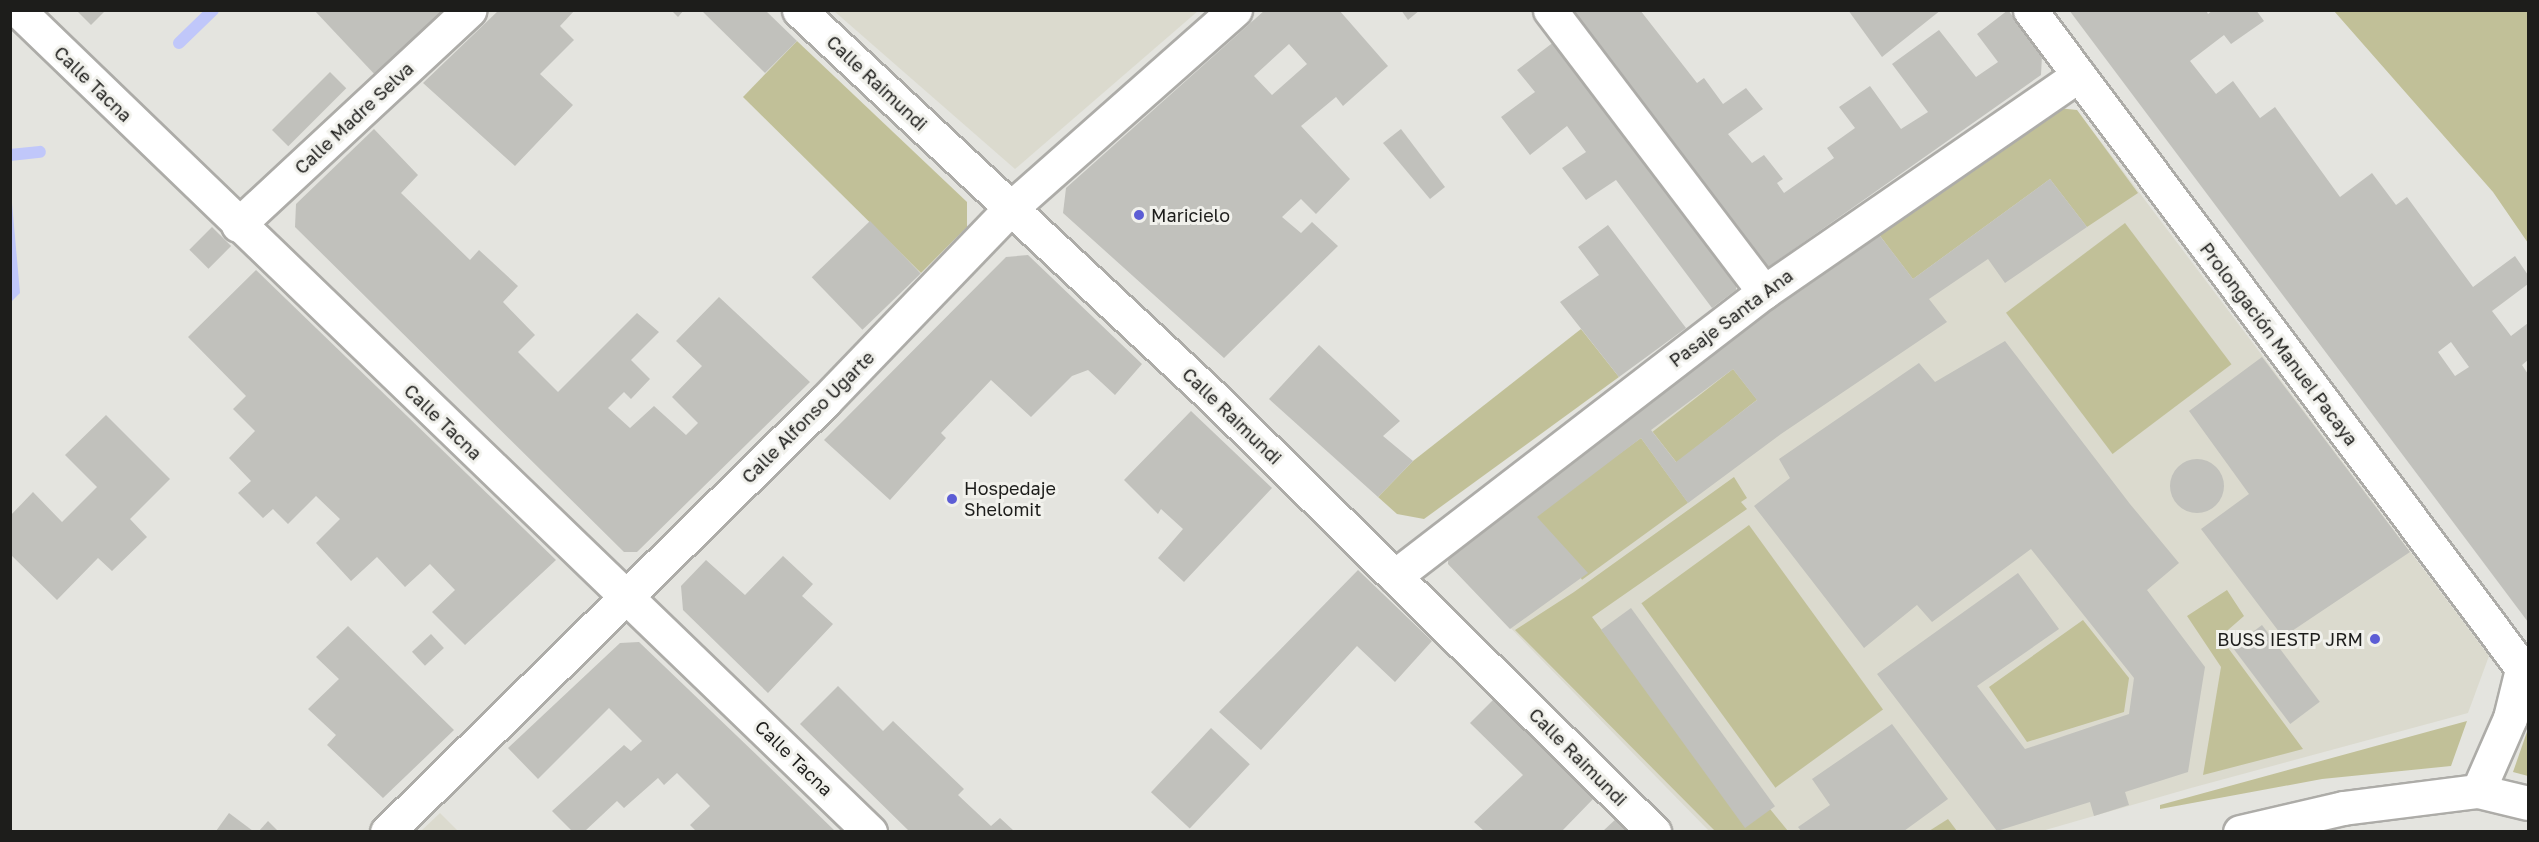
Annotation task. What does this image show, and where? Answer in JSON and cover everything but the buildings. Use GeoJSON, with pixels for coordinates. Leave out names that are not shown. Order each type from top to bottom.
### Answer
{"type":"FeatureCollection","features":[{"type":"Feature","properties":{"kind":"street","name":"Calle Tacna"},"geometry":{"type":"LineString","coordinates":[[18,10],[238,225],[870,831]]}},
{"type":"Feature","properties":{"kind":"street","name":"Calle Madre Selva"},"geometry":{"type":"LineString","coordinates":[[238,225],[470,10]]}},
{"type":"Feature","properties":{"kind":"street","name":"Calle Raimundi"},"geometry":{"type":"LineString","coordinates":[[799,10],[1215,399],[1654,831]]}},
{"type":"Feature","properties":{"kind":"street","name":"Calle Alfonso Ugarte"},"geometry":{"type":"LineString","coordinates":[[387,831],[825,401],[1011,208],[1235,10]]}},
{"type":"Feature","properties":{"kind":"street"},"geometry":{"type":"LineString","coordinates":[[1550,10],[1764,292]]}},
{"type":"Feature","properties":{"kind":"street","name":"Prolongación Manuel Pacaya"},"geometry":{"type":"LineString","coordinates":[[2030,10],[2525,673]]}},
{"type":"Feature","properties":{"kind":"street","name":"Pasaje Santa Ana"},"geometry":{"type":"LineString","coordinates":[[1395,576],[1764,292],[2078,75]]}},
{"type":"Feature","properties":{"kind":"street"},"geometry":{"type":"LineString","coordinates":[[2478,791],[2510,718],[2525,673]]}},
{"type":"Feature","properties":{"kind":"street"},"geometry":{"type":"LineString","coordinates":[[2240,831],[2343,808],[2478,791],[2529,802]]}},
{"type":"Feature","properties":{"kind":"shaded area"},"geometry":{"type":"Polygon","coordinates":[[[834,11],[1198,11],[1015,169],[834,11]]]}},
{"type":"Feature","properties":{"kind":"shaded area"},"geometry":{"type":"Polygon","coordinates":[[[2077,110],[2489,656],[2468,713],[2042,831],[1709,831],[1448,564],[1449,547],[2077,110]]]}},
{"type":"Feature","properties":{"kind":"shaded area"},"geometry":{"type":"Polygon","coordinates":[[[440,813],[458,831],[421,831],[440,813]]]}},
{"type":"Feature","properties":{"kind":"green space"},"geometry":{"type":"Polygon","coordinates":[[[2334,11],[2528,11],[2528,243],[2493,192],[2334,11]]]}},
{"type":"Feature","properties":{"kind":"green space"},"geometry":{"type":"Polygon","coordinates":[[[797,41],[967,202],[967,227],[921,273],[743,97],[797,41]]]}},
{"type":"Feature","properties":{"kind":"green space"},"geometry":{"type":"Polygon","coordinates":[[[2058,108],[2077,110],[2138,193],[2087,227],[2050,179],[1913,279],[1877,232],[2058,108]]]}},
{"type":"Feature","properties":{"kind":"green space"},"geometry":{"type":"Polygon","coordinates":[[[2125,223],[2232,364],[2113,454],[2006,313],[2125,223]]]}},
{"type":"Feature","properties":{"kind":"green space"},"geometry":{"type":"Polygon","coordinates":[[[1581,329],[1619,377],[1424,519],[1397,514],[1378,497],[1413,461],[1581,329]]]}},
{"type":"Feature","properties":{"kind":"green space"},"geometry":{"type":"Polygon","coordinates":[[[1733,369],[1757,400],[1677,463],[1653,432],[1733,369]]]}},
{"type":"Feature","properties":{"kind":"green space"},"geometry":{"type":"Polygon","coordinates":[[[1641,438],[1688,503],[1582,580],[1535,515],[1641,438]]]}},
{"type":"Feature","properties":{"kind":"green space"},"geometry":{"type":"Polygon","coordinates":[[[1734,477],[1747,498],[1741,502],[1747,509],[1592,617],[1746,824],[1770,809],[1788,831],[1715,831],[1515,630],[1574,592],[1734,477]]]}},
{"type":"Feature","properties":{"kind":"green space"},"geometry":{"type":"Polygon","coordinates":[[[1749,525],[1883,709],[1775,788],[1641,603],[1749,525]]]}},
{"type":"Feature","properties":{"kind":"green space"},"geometry":{"type":"Polygon","coordinates":[[[2227,590],[2244,616],[2220,637],[2303,749],[2203,775],[2221,667],[2187,616],[2227,590]]]}},
{"type":"Feature","properties":{"kind":"green space"},"geometry":{"type":"Polygon","coordinates":[[[2083,620],[2129,678],[2124,712],[2027,742],[1989,687],[2083,620]]]}},
{"type":"Feature","properties":{"kind":"green space"},"geometry":{"type":"Polygon","coordinates":[[[2467,721],[2451,766],[2322,779],[2160,809],[2160,805],[2467,721]]]}},
{"type":"Feature","properties":{"kind":"green space"},"geometry":{"type":"Polygon","coordinates":[[[2528,729],[2528,776],[2513,772],[2528,729]]]}},
{"type":"Feature","properties":{"kind":"green space"},"geometry":{"type":"Polygon","coordinates":[[[1948,819],[1957,831],[1929,831],[1948,819]]]}},
{"type":"Feature","properties":{"kind":"water"},"geometry":{"type":"Polygon","coordinates":[[[11,192],[20,293],[10,302],[11,192]]]}},
{"type":"Feature","properties":{"kind":"waterway"},"geometry":{"type":"LineString","coordinates":[[179,43],[213,10]]}},
{"type":"Feature","properties":{"kind":"waterway"},"geometry":{"type":"LineString","coordinates":[[10,155],[40,152]]}},
{"type":"Feature","properties":{"kind":"place","name":"Maricielo"},"geometry":{"type":"Point","coordinates":[1139,215]}},
{"type":"Feature","properties":{"kind":"place","name":"Hospedaje Shelomit"},"geometry":{"type":"Point","coordinates":[952,499]}},
{"type":"Feature","properties":{"kind":"place","name":"BUSS IESTP JRM"},"geometry":{"type":"Point","coordinates":[2375,639]}}]}
